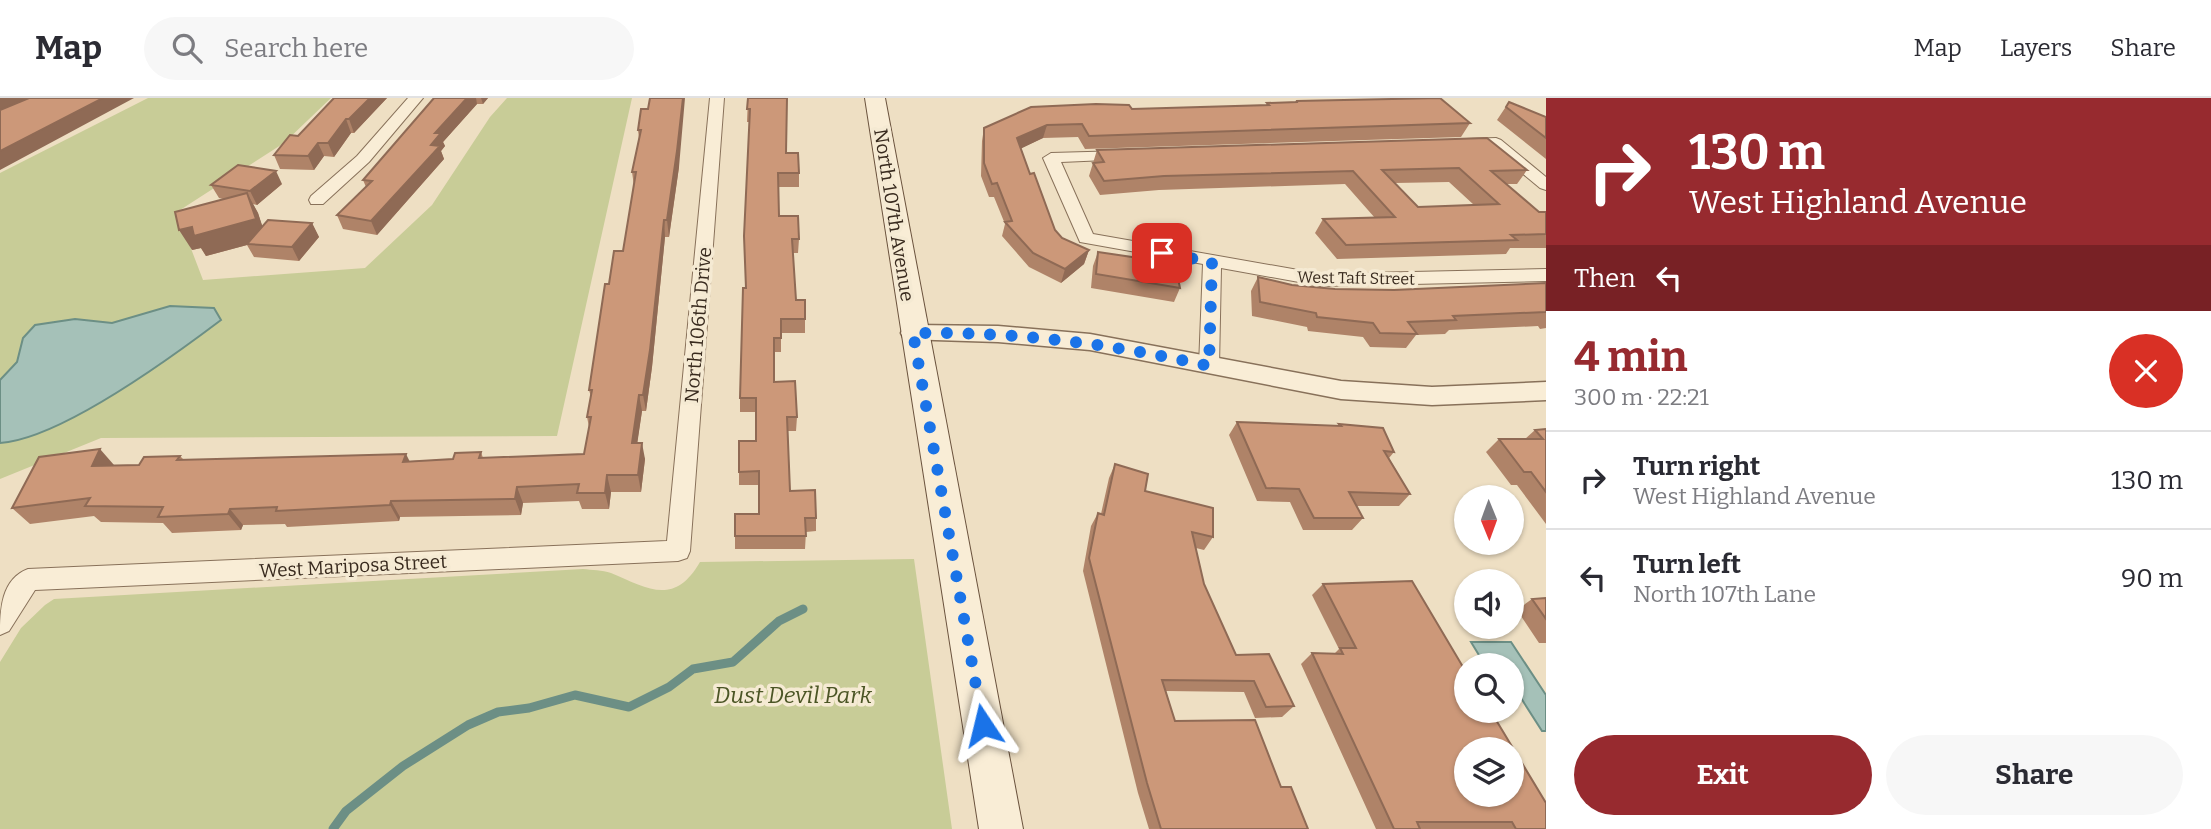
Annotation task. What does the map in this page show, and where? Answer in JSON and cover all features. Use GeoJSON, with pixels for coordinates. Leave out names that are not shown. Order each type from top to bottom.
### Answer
{"type":"FeatureCollection","features":[{"type":"Feature","properties":{"kind":"main road","name":"North 107th Avenue"},"geometry":{"type":"LineString","coordinates":[[875,98],[913,333],[1001,829]]}},
{"type":"Feature","properties":{"kind":"street"},"geometry":{"type":"LineString","coordinates":[[317,200],[363,159],[416,98]]}},
{"type":"Feature","properties":{"kind":"street","name":"North 106th Drive"},"geometry":{"type":"LineString","coordinates":[[678,551],[717,98]]}},
{"type":"Feature","properties":{"kind":"street"},"geometry":{"type":"LineString","coordinates":[[1454,145],[1496,143],[1546,185]]}},
{"type":"Feature","properties":{"kind":"street"},"geometry":{"type":"LineString","coordinates":[[1052,158],[1134,156]]}},
{"type":"Feature","properties":{"kind":"street","name":"West Taft Street"},"geometry":{"type":"LineString","coordinates":[[1052,158],[1086,238],[1321,280],[1546,275]]}},
{"type":"Feature","properties":{"kind":"street"},"geometry":{"type":"LineString","coordinates":[[1209,366],[1212,262]]}},
{"type":"Feature","properties":{"kind":"street"},"geometry":{"type":"LineString","coordinates":[[913,333],[1048,337],[1134,349],[1209,366],[1341,390],[1432,396],[1546,390]]}},
{"type":"Feature","properties":{"kind":"street","name":"West Mariposa Street"},"geometry":{"type":"LineString","coordinates":[[0,623],[28,580],[678,551]]}},
{"type":"Feature","properties":{"kind":"green space"},"geometry":{"type":"Polygon","coordinates":[[[148,98],[331,98],[284,143],[177,212],[203,280],[365,268],[432,205],[490,117],[507,98],[632,98],[557,436],[101,438],[0,479],[0,173],[148,98]]]}},
{"type":"Feature","properties":{"kind":"green space","name":"Dust Devil Park"},"geometry":{"type":"Polygon","coordinates":[[[914,559],[952,829],[0,829],[0,662],[21,628],[54,599],[583,569],[608,572],[659,590],[680,585],[700,562],[914,559]]]}},
{"type":"Feature","properties":{"kind":"water"},"geometry":{"type":"Polygon","coordinates":[[[170,306],[214,308],[221,320],[115,394],[83,412],[25,438],[0,443],[0,380],[17,362],[23,338],[35,325],[75,319],[112,323],[170,306]]]}},
{"type":"Feature","properties":{"kind":"water"},"geometry":{"type":"Polygon","coordinates":[[[1471,642],[1511,642],[1518,653],[1478,653],[1471,642]]]}},
{"type":"Feature","properties":{"kind":"water"},"geometry":{"type":"Polygon","coordinates":[[[1524,662],[1546,695],[1546,731],[1542,731],[1524,703],[1524,662]]]}},
{"type":"Feature","properties":{"kind":"building"},"geometry":{"type":"Polygon","coordinates":[[[29,98],[103,98],[0,151],[0,110],[29,98]]]}},
{"type":"Feature","properties":{"kind":"building"},"geometry":{"type":"Polygon","coordinates":[[[334,98],[370,98],[346,119],[328,143],[318,143],[308,156],[274,155],[290,135],[298,136],[334,98]]]}},
{"type":"Feature","properties":{"kind":"building"},"geometry":{"type":"Polygon","coordinates":[[[434,98],[467,98],[435,133],[441,133],[431,145],[440,146],[371,221],[337,215],[372,181],[363,180],[434,98]]]}},
{"type":"Feature","properties":{"kind":"building"},"geometry":{"type":"Polygon","coordinates":[[[650,98],[683,98],[667,220],[664,220],[650,350],[643,395],[639,395],[632,443],[642,443],[638,475],[607,475],[605,493],[577,493],[579,484],[517,487],[515,499],[391,501],[390,505],[276,511],[277,507],[230,509],[228,514],[158,517],[163,507],[85,506],[90,498],[12,508],[39,457],[100,449],[92,466],[139,465],[144,457],[180,456],[177,460],[406,454],[403,462],[453,459],[455,453],[481,452],[479,458],[584,454],[591,417],[587,417],[592,390],[589,390],[605,284],[609,284],[614,251],[623,251],[636,172],[632,172],[641,130],[638,130],[641,109],[648,109],[650,98]]]}},
{"type":"Feature","properties":{"kind":"building"},"geometry":{"type":"Polygon","coordinates":[[[748,98],[787,98],[786,153],[798,153],[799,173],[778,173],[779,216],[798,216],[799,239],[792,239],[796,300],[805,300],[805,319],[781,319],[781,338],[774,338],[774,382],[795,381],[797,417],[787,417],[790,491],[815,490],[816,518],[805,518],[806,536],[735,536],[735,514],[759,514],[759,471],[739,472],[739,441],[756,441],[756,398],[740,398],[743,288],[746,288],[744,236],[750,109],[747,109],[748,98]]]}},
{"type":"Feature","properties":{"kind":"building"},"geometry":{"type":"Polygon","coordinates":[[[1440,98],[1470,123],[1089,136],[1082,124],[1047,125],[1017,138],[1030,174],[1034,173],[1055,230],[1062,238],[1089,250],[1065,269],[1033,253],[1005,222],[1012,221],[997,183],[992,184],[984,163],[984,128],[1031,107],[1096,104],[1129,105],[1132,109],[1269,105],[1267,103],[1298,102],[1296,101],[1440,98]]]}},
{"type":"Feature","properties":{"kind":"building"},"geometry":{"type":"Polygon","coordinates":[[[1509,102],[1546,117],[1546,138],[1506,107],[1509,102]]]}},
{"type":"Feature","properties":{"kind":"building"},"geometry":{"type":"Polygon","coordinates":[[[1487,138],[1527,170],[1491,171],[1539,212],[1546,212],[1546,234],[1511,235],[1517,240],[1346,245],[1323,219],[1395,217],[1353,171],[1164,176],[1104,181],[1093,163],[1104,162],[1097,150],[1487,138]],[[1459,168],[1382,170],[1418,207],[1499,204],[1459,168]]]}},
{"type":"Feature","properties":{"kind":"building"},"geometry":{"type":"Polygon","coordinates":[[[238,165],[276,171],[250,191],[211,185],[238,165]]]}},
{"type":"Feature","properties":{"kind":"building"},"geometry":{"type":"Polygon","coordinates":[[[247,193],[256,219],[194,236],[192,227],[179,230],[175,212],[247,193]]]}},
{"type":"Feature","properties":{"kind":"building"},"geometry":{"type":"Polygon","coordinates":[[[268,220],[312,223],[292,247],[247,244],[268,220]]]}},
{"type":"Feature","properties":{"kind":"building"},"geometry":{"type":"Polygon","coordinates":[[[1098,252],[1139,258],[1174,259],[1180,288],[1096,274],[1098,252]]]}},
{"type":"Feature","properties":{"kind":"building"},"geometry":{"type":"Polygon","coordinates":[[[1258,277],[1292,285],[1335,289],[1394,290],[1546,283],[1546,312],[1453,316],[1456,320],[1408,322],[1417,334],[1380,333],[1373,323],[1317,317],[1316,313],[1260,302],[1258,277]]]}},
{"type":"Feature","properties":{"kind":"building"},"geometry":{"type":"Polygon","coordinates":[[[1237,422],[1341,426],[1339,424],[1383,428],[1394,452],[1384,451],[1410,494],[1349,492],[1363,518],[1314,518],[1299,489],[1266,488],[1237,422]]]}},
{"type":"Feature","properties":{"kind":"building"},"geometry":{"type":"Polygon","coordinates":[[[1546,429],[1546,492],[1531,472],[1524,472],[1499,439],[1543,439],[1535,430],[1546,429]]]}},
{"type":"Feature","properties":{"kind":"building"},"geometry":{"type":"Polygon","coordinates":[[[1115,464],[1148,474],[1145,491],[1213,508],[1213,537],[1192,532],[1204,584],[1236,655],[1269,654],[1294,706],[1266,707],[1254,681],[1162,680],[1175,721],[1255,720],[1281,787],[1291,787],[1308,829],[1161,829],[1089,558],[1098,513],[1104,515],[1115,464]]]}},
{"type":"Feature","properties":{"kind":"building"},"geometry":{"type":"Polygon","coordinates":[[[1412,581],[1455,653],[1454,723],[1498,723],[1506,737],[1454,737],[1454,807],[1524,807],[1524,766],[1546,803],[1546,829],[1516,829],[1512,822],[1417,822],[1420,829],[1394,829],[1312,653],[1343,654],[1340,648],[1356,648],[1323,584],[1412,581]]]}},
{"type":"Feature","properties":{"kind":"building"},"geometry":{"type":"Polygon","coordinates":[[[1546,598],[1546,619],[1532,599],[1546,598]]]}},
{"type":"Feature","properties":{"kind":"waterway"},"geometry":{"type":"LineString","coordinates":[[333,829],[346,811],[403,766],[468,725],[498,712],[529,708],[575,695],[629,707],[669,687],[693,669],[733,662],[779,621],[803,609]]}},
{"type":"Feature","properties":{"kind":"route"},"geometry":{"type":"LineString","coordinates":[[983,725],[913,333],[1048,337],[1134,349],[1209,366],[1212,262],[1162,253]]}}]}
